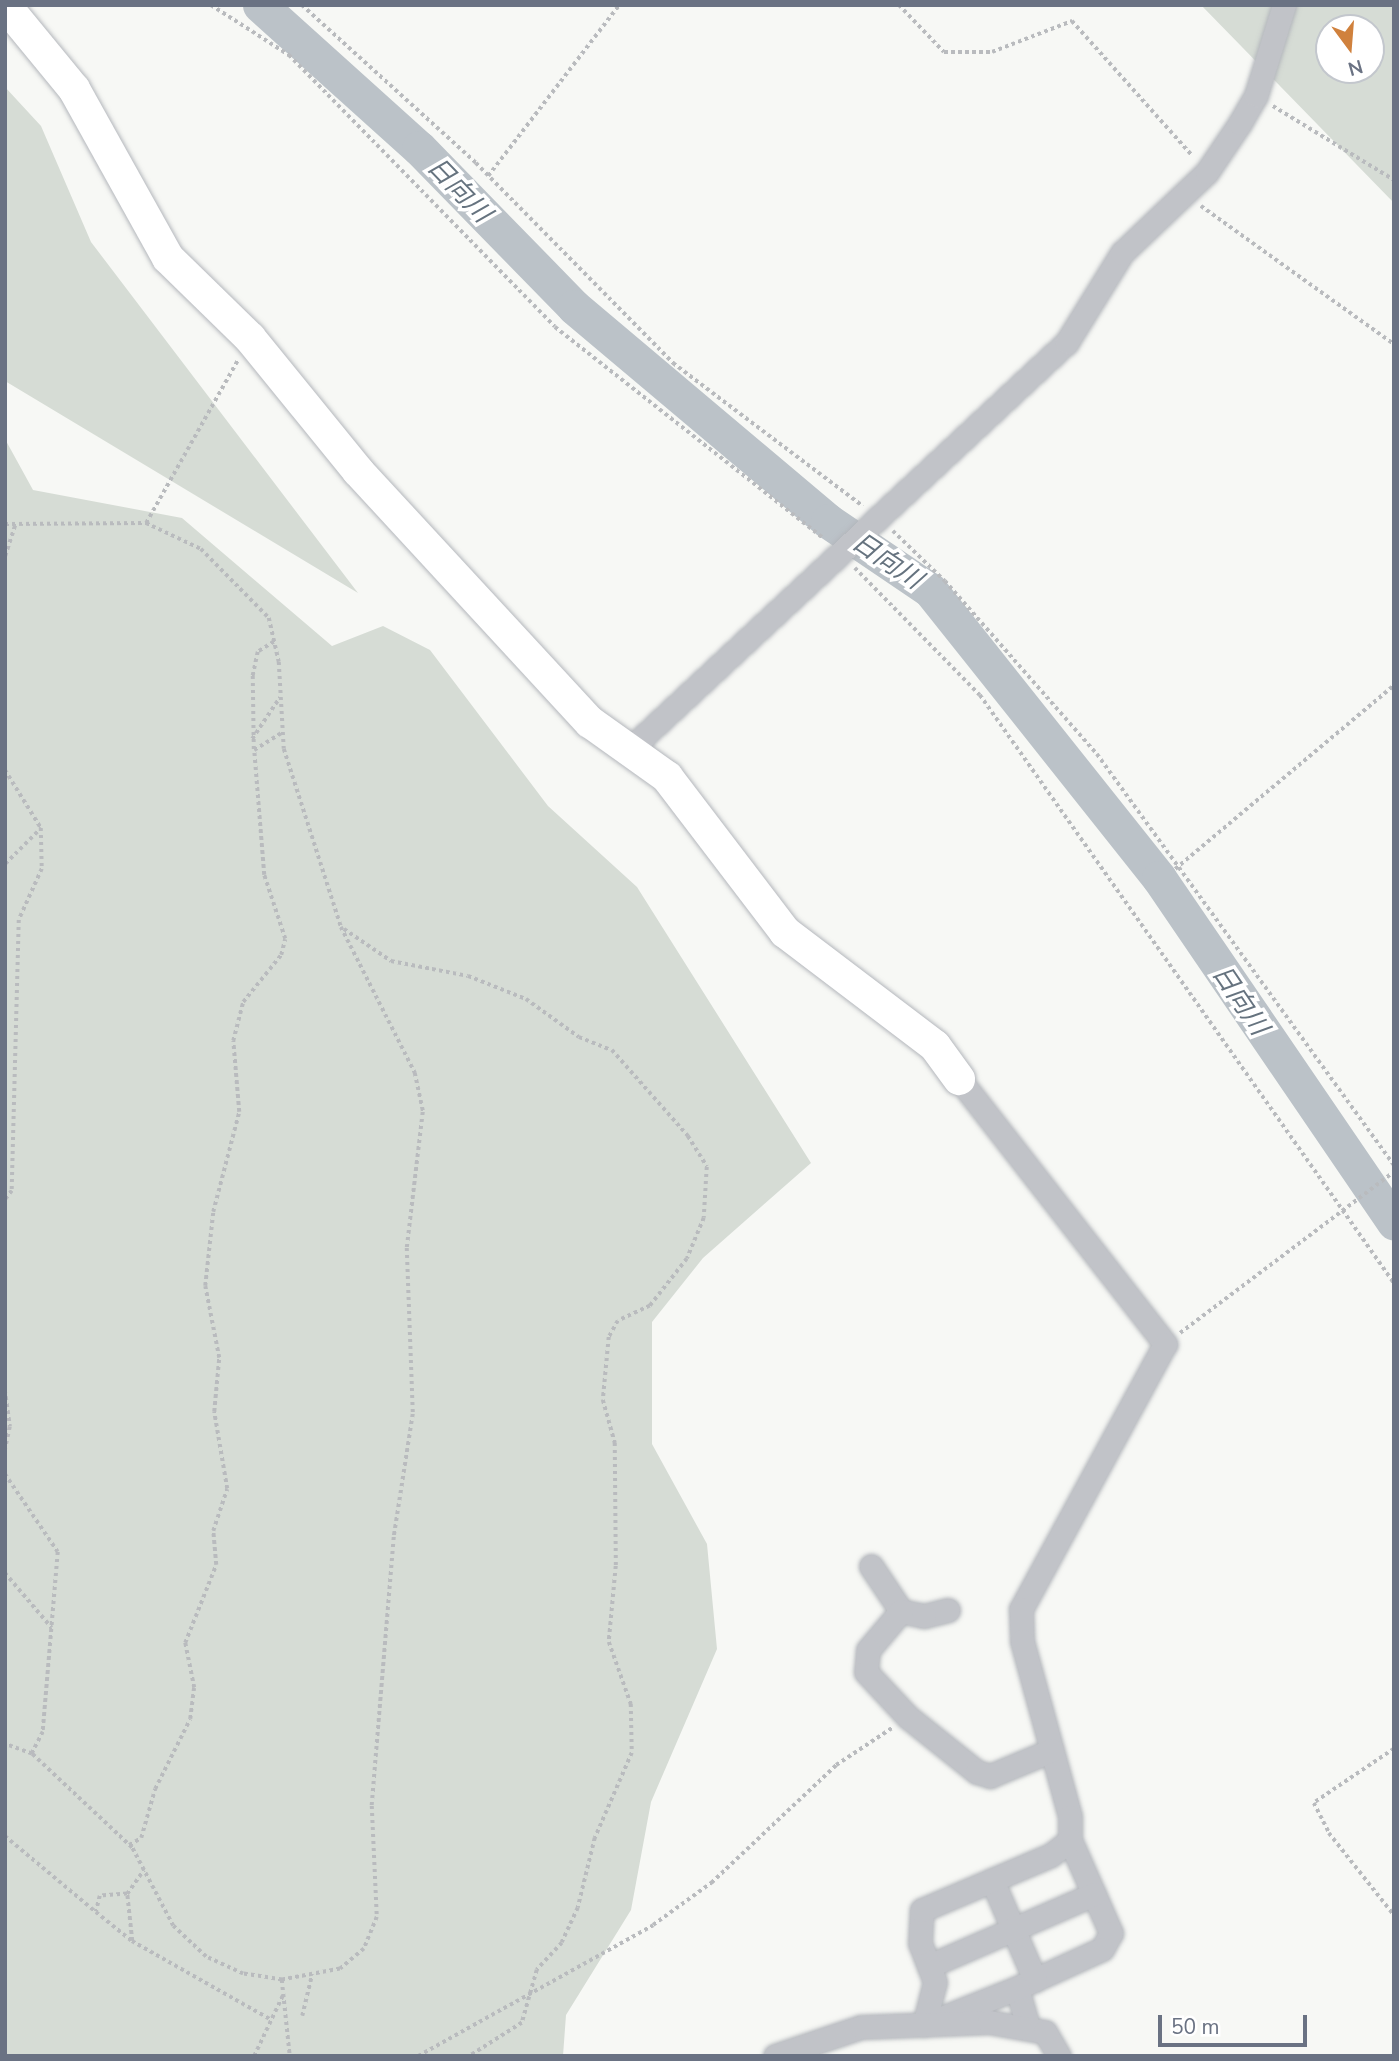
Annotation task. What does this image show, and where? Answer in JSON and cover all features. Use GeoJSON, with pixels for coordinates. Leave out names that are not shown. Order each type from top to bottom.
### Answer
{"type":"FeatureCollection","features":[{"type":"Feature","properties":{"kind":"street"},"geometry":{"type":"LineString","coordinates":[[5,5],[74,89],[168,258],[250,338],[436,558],[590,722],[667,777],[706,822],[785,932],[936,1046],[1165,1344],[1021,1609],[1022,1641],[1052,1750],[1070,1840],[1111,1933],[1102,1949],[1026,1984],[924,2025]]}},
{"type":"Feature","properties":{"kind":"street"},"geometry":{"type":"LineString","coordinates":[[630,749],[875,514],[1067,342],[1122,253],[1182,192],[1207,172],[1256,95],[1284,5]]}},
{"type":"Feature","properties":{"kind":"street"},"geometry":{"type":"LineString","coordinates":[[871,1566],[901,1611],[925,1616],[948,1610]]}},
{"type":"Feature","properties":{"kind":"street"},"geometry":{"type":"LineString","coordinates":[[901,1611],[863,1661],[908,1717],[976,1772],[990,1776],[1052,1750]]}},
{"type":"Feature","properties":{"kind":"street"},"geometry":{"type":"LineString","coordinates":[[924,2025],[935,1982],[920,1943],[922,1910],[992,1880],[1070,1840]]}},
{"type":"Feature","properties":{"kind":"street"},"geometry":{"type":"LineString","coordinates":[[992,1880],[1012,1930],[1026,1984],[1027,2024]]}},
{"type":"Feature","properties":{"kind":"street"},"geometry":{"type":"LineString","coordinates":[[929,1966],[1094,1894]]}},
{"type":"Feature","properties":{"kind":"street"},"geometry":{"type":"LineString","coordinates":[[775,2056],[861,2027],[1027,2024],[1045,2032],[1059,2056]]}},
{"type":"Feature","properties":{"kind":"path"},"geometry":{"type":"LineString","coordinates":[[211,5],[289,55],[555,327],[838,550],[980,695],[1339,1209],[1394,1283]]}},
{"type":"Feature","properties":{"kind":"path"},"geometry":{"type":"LineString","coordinates":[[303,5],[488,176],[673,363],[875,514],[945,581],[1097,754],[1175,869],[1394,1165]]}},
{"type":"Feature","properties":{"kind":"path"},"geometry":{"type":"LineString","coordinates":[[488,176],[619,5]]}},
{"type":"Feature","properties":{"kind":"path"},"geometry":{"type":"LineString","coordinates":[[899,5],[944,52],[992,52],[1072,21],[1207,172]]}},
{"type":"Feature","properties":{"kind":"path"},"geometry":{"type":"LineString","coordinates":[[1256,95],[1394,180]]}},
{"type":"Feature","properties":{"kind":"path"},"geometry":{"type":"LineString","coordinates":[[1182,192],[1394,344]]}},
{"type":"Feature","properties":{"kind":"path"},"geometry":{"type":"LineString","coordinates":[[146,523],[250,338]]}},
{"type":"Feature","properties":{"kind":"path"},"geometry":{"type":"LineString","coordinates":[[5,524],[146,523],[201,549],[237,579],[269,618],[281,695],[283,732],[341,927],[415,1073],[423,1112],[407,1248],[413,1414],[394,1537],[372,1806],[377,1917],[364,1949],[340,1969],[282,1980],[243,1974],[206,1957],[173,1926],[129,1845],[32,1754],[5,1744]]}},
{"type":"Feature","properties":{"kind":"path"},"geometry":{"type":"LineString","coordinates":[[5,556],[15,525]]}},
{"type":"Feature","properties":{"kind":"path"},"geometry":{"type":"LineString","coordinates":[[129,1845],[141,1838],[155,1789],[190,1719],[194,1688],[185,1643],[216,1565],[213,1531],[227,1489],[214,1412],[219,1358],[205,1286],[213,1212],[239,1112],[233,1041],[243,1002],[281,955],[285,939],[264,875],[252,739],[258,652],[274,642]]}},
{"type":"Feature","properties":{"kind":"path"},"geometry":{"type":"LineString","coordinates":[[1175,869],[1394,685]]}},
{"type":"Feature","properties":{"kind":"path"},"geometry":{"type":"LineString","coordinates":[[252,739],[281,695]]}},
{"type":"Feature","properties":{"kind":"path"},"geometry":{"type":"LineString","coordinates":[[254,750],[283,732]]}},
{"type":"Feature","properties":{"kind":"path"},"geometry":{"type":"LineString","coordinates":[[5,770],[41,828],[42,869],[19,920],[12,1177],[5,1200]]}},
{"type":"Feature","properties":{"kind":"path"},"geometry":{"type":"LineString","coordinates":[[5,864],[41,828]]}},
{"type":"Feature","properties":{"kind":"path"},"geometry":{"type":"LineString","coordinates":[[341,927],[391,961],[468,976],[526,999],[579,1037],[612,1049],[688,1136],[707,1167],[704,1218],[687,1259],[650,1306],[618,1321],[609,1337],[603,1400],[615,1443],[616,1566],[609,1642],[631,1704],[632,1753],[595,1838],[578,1908],[528,1991],[522,2023],[470,2056]]}},
{"type":"Feature","properties":{"kind":"path"},"geometry":{"type":"LineString","coordinates":[[1165,1344],[1339,1209],[1394,1172]]}},
{"type":"Feature","properties":{"kind":"path"},"geometry":{"type":"LineString","coordinates":[[5,1390],[5,1450]]}},
{"type":"Feature","properties":{"kind":"path"},"geometry":{"type":"LineString","coordinates":[[5,1474],[58,1552],[43,1732],[32,1754]]}},
{"type":"Feature","properties":{"kind":"path"},"geometry":{"type":"LineString","coordinates":[[5,1573],[51,1628]]}},
{"type":"Feature","properties":{"kind":"path"},"geometry":{"type":"LineString","coordinates":[[418,2056],[528,1991],[612,1952],[682,1904],[836,1765],[908,1717]]}},
{"type":"Feature","properties":{"kind":"path"},"geometry":{"type":"LineString","coordinates":[[1394,1749],[1314,1803],[1329,1833],[1394,1915]]}},
{"type":"Feature","properties":{"kind":"path"},"geometry":{"type":"LineString","coordinates":[[5,1836],[132,1941],[271,2019]]}},
{"type":"Feature","properties":{"kind":"path"},"geometry":{"type":"LineString","coordinates":[[132,1941],[127,1894],[144,1870]]}},
{"type":"Feature","properties":{"kind":"path"},"geometry":{"type":"LineString","coordinates":[[96,1912],[100,1896],[127,1894]]}},
{"type":"Feature","properties":{"kind":"path"},"geometry":{"type":"LineString","coordinates":[[302,2016],[312,1974]]}},
{"type":"Feature","properties":{"kind":"path"},"geometry":{"type":"LineString","coordinates":[[282,1980],[290,2056]]}},
{"type":"Feature","properties":{"kind":"path"},"geometry":{"type":"LineString","coordinates":[[254,2056],[283,1995]]}},
{"type":"Feature","properties":{"kind":"shaded area"},"geometry":{"type":"Polygon","coordinates":[[[1201,5],[1394,5],[1394,203],[1201,5]]]}},
{"type":"Feature","properties":{"kind":"shaded area"},"geometry":{"type":"Polygon","coordinates":[[[5,87],[41,126],[91,242],[358,593],[5,381],[5,87]]]}},
{"type":"Feature","properties":{"kind":"shaded area"},"geometry":{"type":"Polygon","coordinates":[[[5,439],[33,490],[182,518],[332,646],[383,626],[430,650],[548,806],[637,887],[811,1163],[703,1258],[652,1322],[652,1444],[707,1544],[717,1649],[651,1802],[631,1910],[566,2015],[563,2056],[5,2056],[5,439]]]}},
{"type":"Feature","properties":{"kind":"waterway","name":"日向川"},"geometry":{"type":"LineString","coordinates":[[260,5],[419,148],[574,307],[828,521],[930,590],[1159,878],[1394,1223]]}}]}
